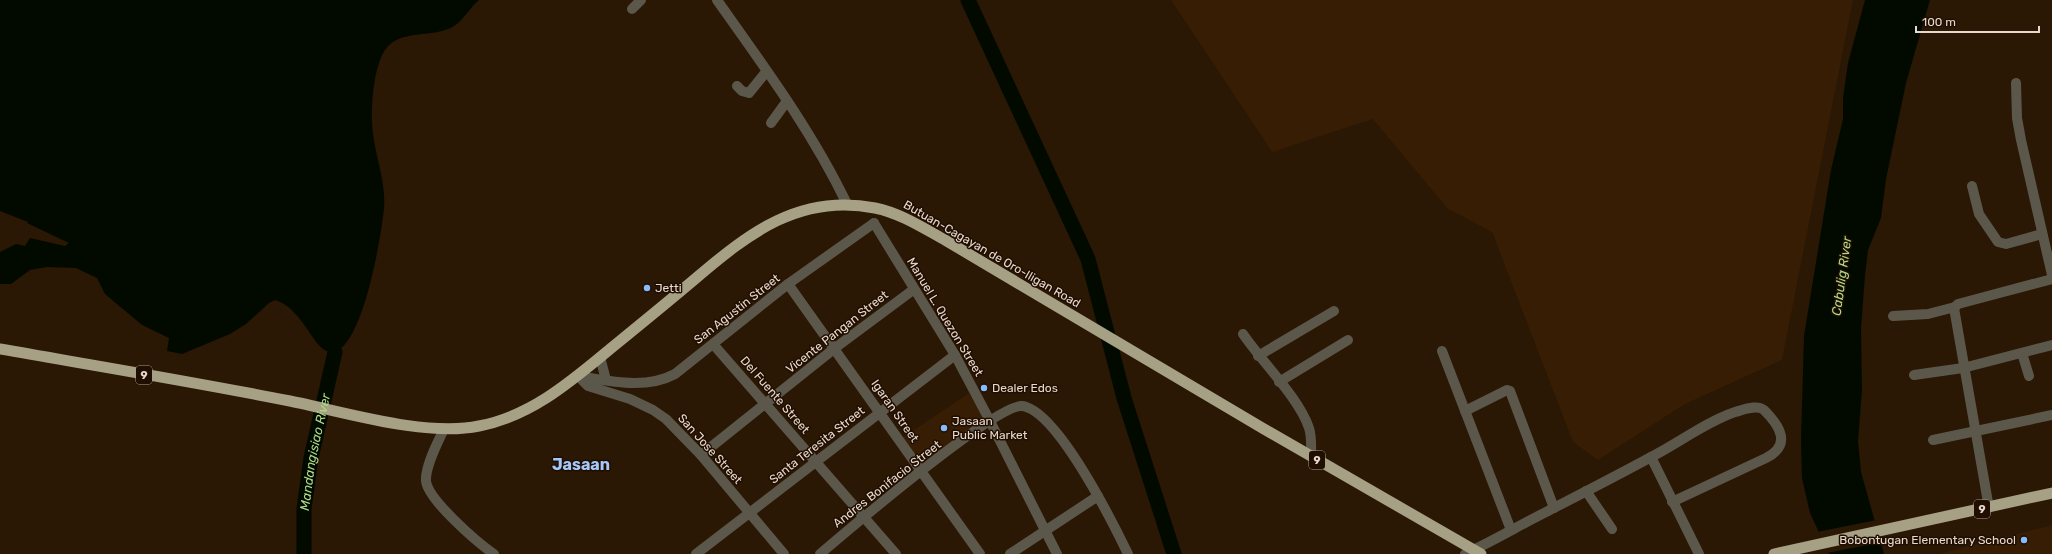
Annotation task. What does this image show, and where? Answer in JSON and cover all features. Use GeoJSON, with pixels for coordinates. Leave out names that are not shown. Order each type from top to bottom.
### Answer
{"type":"FeatureCollection","features":[{"type":"Feature","properties":{"kind":"highway","name":"Butuan-Cagayan de Oro-Iligan Road"},"geometry":{"type":"LineString","coordinates":[[0,348],[288,401],[406,425],[444,429],[475,427],[508,418],[550,396],[578,376],[719,259],[757,231],[787,215],[824,205],[847,204],[877,208],[905,219],[1008,276],[1473,553]]}},
{"type":"Feature","properties":{"kind":"highway","name":"9"},"geometry":{"type":"LineString","coordinates":[[1778,553],[2052,493]]}},
{"type":"Feature","properties":{"kind":"street"},"geometry":{"type":"LineString","coordinates":[[632,9],[641,0]]}},
{"type":"Feature","properties":{"kind":"street"},"geometry":{"type":"LineString","coordinates":[[717,0],[787,101],[823,157],[847,204]]}},
{"type":"Feature","properties":{"kind":"street"},"geometry":{"type":"LineString","coordinates":[[737,86],[742,91],[748,93],[766,72]]}},
{"type":"Feature","properties":{"kind":"street"},"geometry":{"type":"LineString","coordinates":[[2016,83],[2020,133],[2052,275]]}},
{"type":"Feature","properties":{"kind":"street"},"geometry":{"type":"LineString","coordinates":[[771,123],[787,101]]}},
{"type":"Feature","properties":{"kind":"street"},"geometry":{"type":"LineString","coordinates":[[1972,186],[1980,214],[1998,242],[2006,244],[2042,234]]}},
{"type":"Feature","properties":{"kind":"street"},"geometry":{"type":"LineString","coordinates":[[874,223],[877,208]]}},
{"type":"Feature","properties":{"kind":"street","name":"San Agustin Street"},"geometry":{"type":"LineString","coordinates":[[578,376],[646,384],[663,380],[676,374],[788,284],[874,223]]}},
{"type":"Feature","properties":{"kind":"street","name":"Manuel L. Quezon Street"},"geometry":{"type":"LineString","coordinates":[[874,223],[913,290],[955,355],[1057,554]]}},
{"type":"Feature","properties":{"kind":"street"},"geometry":{"type":"LineString","coordinates":[[1893,316],[1928,314],[1955,307],[1958,304],[2052,279]]}},
{"type":"Feature","properties":{"kind":"street","name":"Igaran Street"},"geometry":{"type":"LineString","coordinates":[[788,284],[835,348],[980,554]]}},
{"type":"Feature","properties":{"kind":"street","name":"Vicente Pangan Street"},"geometry":{"type":"LineString","coordinates":[[701,455],[835,348],[913,290]]}},
{"type":"Feature","properties":{"kind":"street"},"geometry":{"type":"LineString","coordinates":[[1955,307],[1954,310],[1963,368],[1989,508]]}},
{"type":"Feature","properties":{"kind":"street"},"geometry":{"type":"LineString","coordinates":[[1258,356],[1334,311]]}},
{"type":"Feature","properties":{"kind":"street"},"geometry":{"type":"LineString","coordinates":[[1243,334],[1258,356],[1280,382],[1304,415],[1310,429],[1311,456]]}},
{"type":"Feature","properties":{"kind":"street"},"geometry":{"type":"LineString","coordinates":[[1280,382],[1348,340]]}},
{"type":"Feature","properties":{"kind":"street","name":"Del Fuente Street"},"geometry":{"type":"LineString","coordinates":[[713,344],[896,554]]}},
{"type":"Feature","properties":{"kind":"street"},"geometry":{"type":"LineString","coordinates":[[1914,375],[1963,368],[2052,345]]}},
{"type":"Feature","properties":{"kind":"street"},"geometry":{"type":"LineString","coordinates":[[1442,351],[1511,530]]}},
{"type":"Feature","properties":{"kind":"street"},"geometry":{"type":"LineString","coordinates":[[2022,353],[2029,376]]}},
{"type":"Feature","properties":{"kind":"street","name":"Santa Teresita Street"},"geometry":{"type":"LineString","coordinates":[[698,553],[817,463],[880,412],[955,355]]}},
{"type":"Feature","properties":{"kind":"street"},"geometry":{"type":"LineString","coordinates":[[600,357],[606,380]]}},
{"type":"Feature","properties":{"kind":"street","name":"San Jose Street"},"geometry":{"type":"LineString","coordinates":[[578,376],[588,386],[630,398],[666,419],[701,455],[784,554]]}},
{"type":"Feature","properties":{"kind":"street"},"geometry":{"type":"LineString","coordinates":[[1465,411],[1507,390],[1510,392],[1554,508]]}},
{"type":"Feature","properties":{"kind":"street","name":"Andres Bonifacio Street"},"geometry":{"type":"LineString","coordinates":[[820,554],[921,471],[990,421],[1015,407],[1021,406],[1033,412],[1054,431],[1067,446],[1098,496],[1128,554]]}},
{"type":"Feature","properties":{"kind":"street"},"geometry":{"type":"LineString","coordinates":[[1473,553],[1511,530],[1651,457],[1716,420],[1736,412],[1756,407],[1760,407],[1765,411],[1781,433],[1781,443],[1772,455],[1672,502]]}},
{"type":"Feature","properties":{"kind":"street"},"geometry":{"type":"LineString","coordinates":[[1933,440],[2052,415]]}},
{"type":"Feature","properties":{"kind":"street"},"geometry":{"type":"LineString","coordinates":[[444,429],[427,473],[428,488],[444,509],[482,545],[494,554]]}},
{"type":"Feature","properties":{"kind":"street"},"geometry":{"type":"LineString","coordinates":[[1651,457],[1699,554]]}},
{"type":"Feature","properties":{"kind":"street"},"geometry":{"type":"LineString","coordinates":[[1586,491],[1612,529]]}},
{"type":"Feature","properties":{"kind":"street"},"geometry":{"type":"LineString","coordinates":[[1010,554],[1098,496]]}},
{"type":"Feature","properties":{"kind":"shaded area"},"geometry":{"type":"Polygon","coordinates":[[[1171,0],[1853,0],[1782,360],[1685,404],[1598,460],[1573,442],[1492,232],[1448,209],[1373,119],[1272,152],[1171,0]]]}},
{"type":"Feature","properties":{"kind":"shaded area","name":"Jasaan Public Market"},"geometry":{"type":"Polygon","coordinates":[[[969,393],[985,418],[920,464],[902,438],[969,393]]]}},
{"type":"Feature","properties":{"kind":"shaded area","name":"Bobontugan Elementary School"},"geometry":{"type":"Polygon","coordinates":[[[2052,525],[2052,554],[1939,554],[2052,525]]]}},
{"type":"Feature","properties":{"kind":"water"},"geometry":{"type":"Polygon","coordinates":[[[0,0],[479,0],[454,26],[446,30],[408,36],[399,39],[391,43],[381,58],[373,90],[372,125],[374,143],[384,189],[384,208],[374,265],[361,315],[352,335],[341,348],[330,352],[324,350],[293,311],[285,304],[275,300],[269,303],[246,324],[230,334],[182,354],[167,351],[169,338],[142,325],[105,294],[97,278],[76,268],[47,267],[30,270],[11,284],[0,284],[0,252],[16,244],[25,246],[30,238],[65,246],[69,243],[27,223],[28,222],[0,211],[0,0]]]}},
{"type":"Feature","properties":{"kind":"water","name":"Cabulig River"},"geometry":{"type":"Polygon","coordinates":[[[1865,0],[1930,0],[1906,83],[1886,179],[1881,218],[1868,250],[1865,275],[1861,329],[1862,390],[1858,441],[1861,472],[1884,554],[1829,554],[1810,513],[1802,478],[1801,440],[1804,336],[1831,170],[1843,119],[1843,98],[1848,63],[1865,0]]]}},
{"type":"Feature","properties":{"kind":"pier"},"geometry":{"type":"Polygon","coordinates":[[[1877,520],[1883,542],[1827,553],[1817,532],[1877,520]]]}},
{"type":"Feature","properties":{"kind":"waterway"},"geometry":{"type":"LineString","coordinates":[[968,0],[1088,259],[1124,398],[1174,554]]}},
{"type":"Feature","properties":{"kind":"waterway","name":"Mandangisiao River"},"geometry":{"type":"LineString","coordinates":[[304,554],[304,509],[311,458],[335,352]]}},
{"type":"Feature","properties":{"kind":"place","name":"Jetti"},"geometry":{"type":"Point","coordinates":[647,288]}},
{"type":"Feature","properties":{"kind":"place","name":"Dealer Edos"},"geometry":{"type":"Point","coordinates":[984,388]}},
{"type":"Feature","properties":{"kind":"place","name":"Jasaan Public Market"},"geometry":{"type":"Point","coordinates":[944,428]}},
{"type":"Feature","properties":{"kind":"place","name":"Bobontugan Elementary School"},"geometry":{"type":"Point","coordinates":[2024,540]}},
{"type":"Feature","properties":{"kind":"district","name":"Jasaan"},"geometry":{"type":"Point","coordinates":[581,464]}}]}
